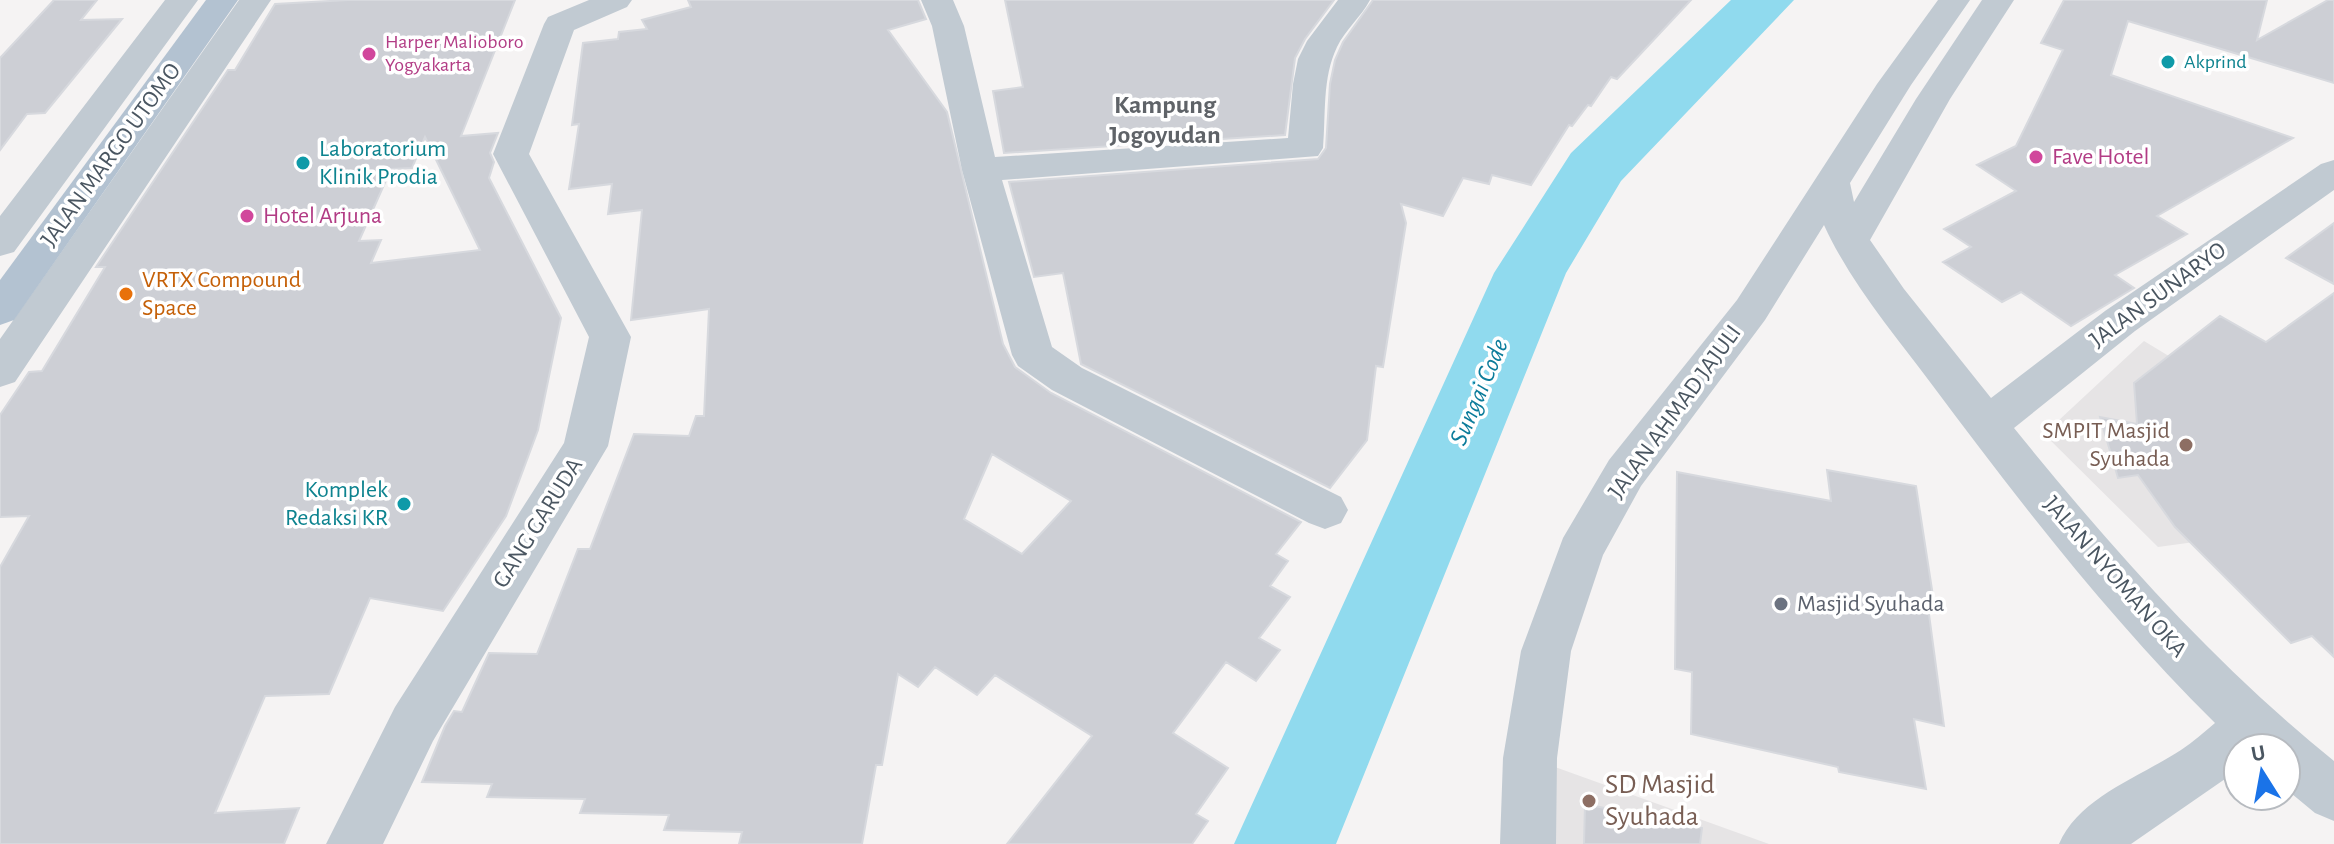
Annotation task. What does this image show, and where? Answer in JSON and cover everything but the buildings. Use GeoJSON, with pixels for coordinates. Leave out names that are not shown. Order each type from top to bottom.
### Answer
{"type":"FeatureCollection","features":[{"type":"Feature","properties":{"kind":"main road","name":"JALAN MARGO UTOMO"},"geometry":{"type":"LineString","coordinates":[[0,310],[222,0]]}},
{"type":"Feature","properties":{"kind":"main road"},"geometry":{"type":"LineString","coordinates":[[143,53],[185,51]]}},
{"type":"Feature","properties":{"kind":"main road"},"geometry":{"type":"LineString","coordinates":[[61,161],[108,159]]}},
{"type":"Feature","properties":{"kind":"street","name":"JALAN MARGO UTOMO"},"geometry":{"type":"LineString","coordinates":[[0,243],[182,0]]}},
{"type":"Feature","properties":{"kind":"street"},"geometry":{"type":"LineString","coordinates":[[0,371],[255,0]]}},
{"type":"Feature","properties":{"kind":"street","name":"GANG GARUDA"},"geometry":{"type":"LineString","coordinates":[[354,844],[414,724],[586,446],[610,337],[511,154],[560,24],[616,0]]}},
{"type":"Feature","properties":{"kind":"street"},"geometry":{"type":"LineString","coordinates":[[937,0],[948,26],[980,170],[1033,355],[1067,379],[1325,510]]}},
{"type":"Feature","properties":{"kind":"street"},"geometry":{"type":"LineString","coordinates":[[980,170],[1305,148],[1309,81],[1320,46],[1354,0]]}},
{"type":"Feature","properties":{"kind":"street"},"geometry":{"type":"LineString","coordinates":[[1851,240],[1933,99],[1998,0]]}},
{"type":"Feature","properties":{"kind":"street"},"geometry":{"type":"LineString","coordinates":[[1832,184],[1894,84],[1946,12],[1974,36]]}},
{"type":"Feature","properties":{"kind":"street"},"geometry":{"type":"LineString","coordinates":[[1894,84],[1933,99]]}},
{"type":"Feature","properties":{"kind":"street","name":"JALAN SUNARYO"},"geometry":{"type":"LineString","coordinates":[[1987,425],[2120,321],[2334,172]]}},
{"type":"Feature","properties":{"kind":"street","name":"JALAN NYOMAN OKA"},"geometry":{"type":"LineString","coordinates":[[1832,184],[1836,211],[1851,240],[1987,425],[2164,636],[2261,732]]}},
{"type":"Feature","properties":{"kind":"street","name":"JALAN AHMAD JAJULI"},"geometry":{"type":"LineString","coordinates":[[1528,844],[1530,758],[1546,651],[1580,552],[1625,473],[1751,310],[1832,184]]}},
{"type":"Feature","properties":{"kind":"street"},"geometry":{"type":"LineString","coordinates":[[2087,844],[2142,802],[2200,768],[2222,760]]}},
{"type":"Feature","properties":{"kind":"street","name":"JALAN NYOMAN OKA"},"geometry":{"type":"LineString","coordinates":[[2302,768],[2334,795]]}},
{"type":"Feature","properties":{"kind":"shaded area","name":"SMPIT Masjid Syuhada"},"geometry":{"type":"Polygon","coordinates":[[[2144,341],[2334,456],[2334,523],[2158,547],[2044,434],[2144,341]]]}},
{"type":"Feature","properties":{"kind":"shaded area","name":"SD Masjid Syuhada"},"geometry":{"type":"Polygon","coordinates":[[[1530,758],[1769,844],[1528,844],[1530,758]]]}},
{"type":"Feature","properties":{"kind":"waterway","name":"Sungai Code"},"geometry":{"type":"LineString","coordinates":[[1285,844],[1530,273],[1595,168],[1765,0]]}},
{"type":"Feature","properties":{"kind":"place","name":"Harper Malioboro Yogyakarta"},"geometry":{"type":"Point","coordinates":[369,54]}},
{"type":"Feature","properties":{"kind":"place","name":"Akprind"},"geometry":{"type":"Point","coordinates":[2168,62]}},
{"type":"Feature","properties":{"kind":"place","name":"Fave Hotel"},"geometry":{"type":"Point","coordinates":[2036,157]}},
{"type":"Feature","properties":{"kind":"place","name":"Laboratorium Klinik Prodia"},"geometry":{"type":"Point","coordinates":[303,163]}},
{"type":"Feature","properties":{"kind":"place","name":"Hotel Arjuna"},"geometry":{"type":"Point","coordinates":[247,216]}},
{"type":"Feature","properties":{"kind":"place","name":"VRTX Compound Space"},"geometry":{"type":"Point","coordinates":[126,294]}},
{"type":"Feature","properties":{"kind":"place","name":"SMPIT Masjid Syuhada"},"geometry":{"type":"Point","coordinates":[2186,445]}},
{"type":"Feature","properties":{"kind":"place","name":"Komplek Redaksi KR"},"geometry":{"type":"Point","coordinates":[404,504]}},
{"type":"Feature","properties":{"kind":"place","name":"Masjid Syuhada"},"geometry":{"type":"Point","coordinates":[1781,604]}},
{"type":"Feature","properties":{"kind":"place","name":"SD Masjid Syuhada"},"geometry":{"type":"Point","coordinates":[1589,801]}},
{"type":"Feature","properties":{"kind":"district","name":"Kampung Jogoyudan"},"geometry":{"type":"Point","coordinates":[1165,120]}}]}
